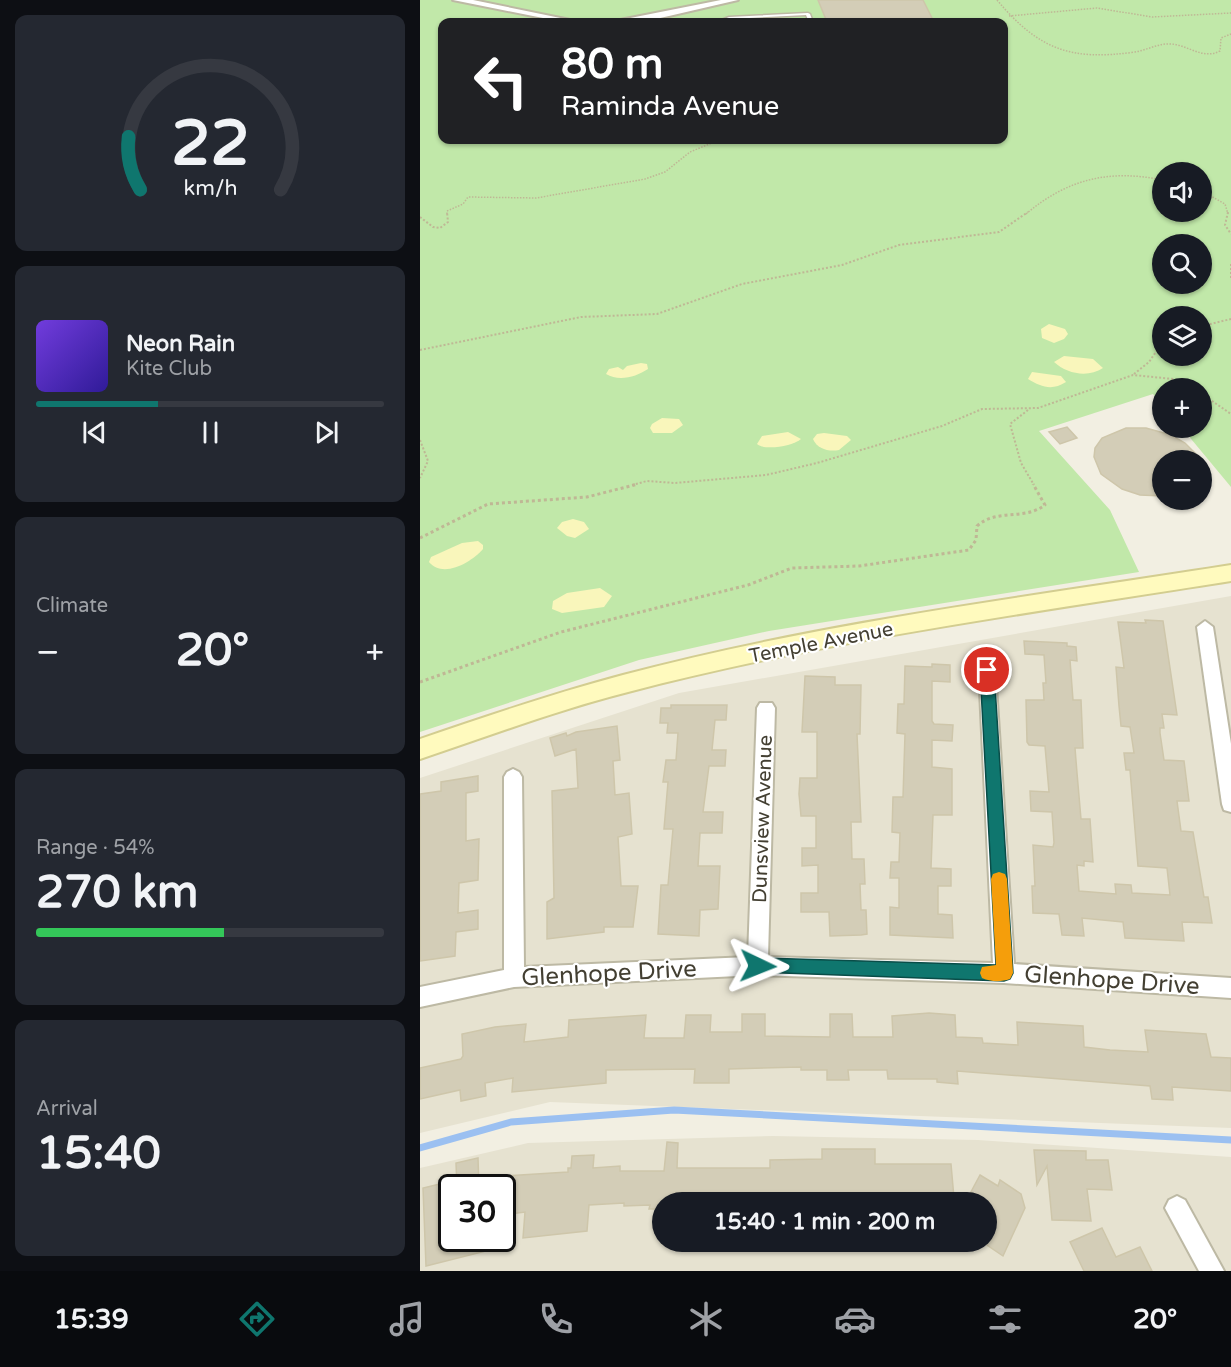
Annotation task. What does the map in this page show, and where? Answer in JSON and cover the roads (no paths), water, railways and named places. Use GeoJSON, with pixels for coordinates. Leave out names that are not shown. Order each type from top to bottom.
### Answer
{"type":"FeatureCollection","features":[{"type":"Feature","properties":{"kind":"main road","name":"Temple Avenue"},"geometry":{"type":"LineString","coordinates":[[420,749],[481,727],[676,671],[828,638],[1231,573]]}},
{"type":"Feature","properties":{"kind":"street"},"geometry":{"type":"LineString","coordinates":[[458,0],[554,18]]}},
{"type":"Feature","properties":{"kind":"street"},"geometry":{"type":"LineString","coordinates":[[651,18],[733,0]]}},
{"type":"Feature","properties":{"kind":"street"},"geometry":{"type":"LineString","coordinates":[[1205,627],[1231,804]]}},
{"type":"Feature","properties":{"kind":"street"},"geometry":{"type":"LineString","coordinates":[[987,670],[1004,973]]}},
{"type":"Feature","properties":{"kind":"street","name":"Dunsview Avenue"},"geometry":{"type":"LineString","coordinates":[[758,966],[766,708]]}},
{"type":"Feature","properties":{"kind":"street"},"geometry":{"type":"LineString","coordinates":[[513,777],[514,977]]}},
{"type":"Feature","properties":{"kind":"street","name":"Glenhope Drive"},"geometry":{"type":"LineString","coordinates":[[420,997],[514,977],[758,966],[1004,973],[1231,988]]}},
{"type":"Feature","properties":{"kind":"street"},"geometry":{"type":"LineString","coordinates":[[1178,1208],[1212,1271]]}},
{"type":"Feature","properties":{"kind":"lane"},"geometry":{"type":"LineString","coordinates":[[729,18],[808,14],[810,18]]}},
{"type":"Feature","properties":{"kind":"waterway"},"geometry":{"type":"LineString","coordinates":[[420,1148],[511,1122],[674,1110],[1231,1140]]}}]}
